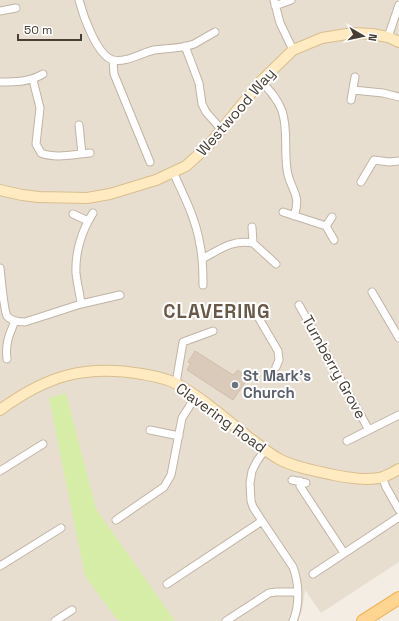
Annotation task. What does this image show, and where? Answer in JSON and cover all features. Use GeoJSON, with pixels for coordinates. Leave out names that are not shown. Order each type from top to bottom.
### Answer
{"type":"FeatureCollection","features":[{"type":"Feature","properties":{"kind":"main road"},"geometry":{"type":"LineString","coordinates":[[363,621],[399,598]]}},
{"type":"Feature","properties":{"kind":"street"},"geometry":{"type":"LineString","coordinates":[[79,0],[99,50],[105,56],[113,60],[128,59],[154,50],[185,46],[215,32]]}},
{"type":"Feature","properties":{"kind":"street"},"geometry":{"type":"LineString","coordinates":[[291,0],[275,3],[280,23],[293,50]]}},
{"type":"Feature","properties":{"kind":"street"},"geometry":{"type":"LineString","coordinates":[[388,37],[399,5]]}},
{"type":"Feature","properties":{"kind":"street"},"geometry":{"type":"LineString","coordinates":[[0,11],[16,8]]}},
{"type":"Feature","properties":{"kind":"street","name":"Westwood Way"},"geometry":{"type":"LineString","coordinates":[[0,190],[39,197],[87,198],[110,194],[156,180],[186,166],[208,146],[261,81],[293,50],[322,38],[353,33],[388,37],[399,42]]}},
{"type":"Feature","properties":{"kind":"street"},"geometry":{"type":"LineString","coordinates":[[185,46],[199,83],[204,108],[221,129]]}},
{"type":"Feature","properties":{"kind":"street"},"geometry":{"type":"LineString","coordinates":[[113,60],[114,74],[150,162]]}},
{"type":"Feature","properties":{"kind":"street"},"geometry":{"type":"LineString","coordinates":[[0,82],[33,80],[42,74]]}},
{"type":"Feature","properties":{"kind":"street"},"geometry":{"type":"LineString","coordinates":[[351,100],[355,77]]}},
{"type":"Feature","properties":{"kind":"street"},"geometry":{"type":"LineString","coordinates":[[33,80],[40,108],[36,136],[36,144],[38,149],[42,154],[48,156],[90,153]]}},
{"type":"Feature","properties":{"kind":"street"},"geometry":{"type":"LineString","coordinates":[[261,81],[280,105],[285,120],[286,165],[288,175],[298,201],[294,216]]}},
{"type":"Feature","properties":{"kind":"street"},"geometry":{"type":"LineString","coordinates":[[352,90],[383,93],[399,97]]}},
{"type":"Feature","properties":{"kind":"street"},"geometry":{"type":"LineString","coordinates":[[79,125],[82,154]]}},
{"type":"Feature","properties":{"kind":"street"},"geometry":{"type":"LineString","coordinates":[[361,182],[374,160],[376,159],[390,162],[399,161]]}},
{"type":"Feature","properties":{"kind":"street"},"geometry":{"type":"LineString","coordinates":[[173,172],[191,211],[200,245],[203,285]]}},
{"type":"Feature","properties":{"kind":"street"},"geometry":{"type":"LineString","coordinates":[[282,212],[326,226],[334,240]]}},
{"type":"Feature","properties":{"kind":"street"},"geometry":{"type":"LineString","coordinates":[[81,304],[76,273],[77,257],[79,244],[88,221],[94,213]]}},
{"type":"Feature","properties":{"kind":"street"},"geometry":{"type":"LineString","coordinates":[[73,214],[88,221]]}},
{"type":"Feature","properties":{"kind":"street"},"geometry":{"type":"LineString","coordinates":[[326,226],[332,217]]}},
{"type":"Feature","properties":{"kind":"street"},"geometry":{"type":"LineString","coordinates":[[252,227],[253,243]]}},
{"type":"Feature","properties":{"kind":"street"},"geometry":{"type":"LineString","coordinates":[[202,259],[225,245],[245,241],[253,243],[276,264]]}},
{"type":"Feature","properties":{"kind":"street"},"geometry":{"type":"LineString","coordinates":[[0,268],[4,307],[7,316],[15,321],[25,322],[81,304],[120,294]]}},
{"type":"Feature","properties":{"kind":"street"},"geometry":{"type":"LineString","coordinates":[[372,292],[399,338]]}},
{"type":"Feature","properties":{"kind":"street","name":"Turnberry Grove"},"geometry":{"type":"LineString","coordinates":[[299,305],[369,430]]}},
{"type":"Feature","properties":{"kind":"street"},"geometry":{"type":"LineString","coordinates":[[257,315],[278,351],[279,360],[276,367]]}},
{"type":"Feature","properties":{"kind":"street"},"geometry":{"type":"LineString","coordinates":[[7,359],[5,348],[15,321]]}},
{"type":"Feature","properties":{"kind":"street"},"geometry":{"type":"LineString","coordinates":[[176,383],[183,342],[213,330]]}},
{"type":"Feature","properties":{"kind":"street","name":"Clavering Road"},"geometry":{"type":"LineString","coordinates":[[0,410],[11,402],[56,378],[73,373],[93,370],[113,370],[159,377],[176,383],[196,396],[265,450],[294,466],[344,477],[382,477],[399,469]]}},
{"type":"Feature","properties":{"kind":"street"},"geometry":{"type":"LineString","coordinates":[[116,520],[169,482],[182,418],[196,396]]}},
{"type":"Feature","properties":{"kind":"street"},"geometry":{"type":"LineString","coordinates":[[347,441],[399,415]]}},
{"type":"Feature","properties":{"kind":"street"},"geometry":{"type":"LineString","coordinates":[[150,430],[179,436]]}},
{"type":"Feature","properties":{"kind":"street"},"geometry":{"type":"LineString","coordinates":[[0,471],[43,444]]}},
{"type":"Feature","properties":{"kind":"street"},"geometry":{"type":"LineString","coordinates":[[265,450],[252,471],[250,483],[251,501],[253,507],[293,567],[296,575],[296,611],[293,621]]}},
{"type":"Feature","properties":{"kind":"street"},"geometry":{"type":"LineString","coordinates":[[382,477],[399,510]]}},
{"type":"Feature","properties":{"kind":"street"},"geometry":{"type":"LineString","coordinates":[[292,480],[303,482],[300,486],[344,553]]}},
{"type":"Feature","properties":{"kind":"street"},"geometry":{"type":"LineString","coordinates":[[313,574],[399,517]]}},
{"type":"Feature","properties":{"kind":"street"},"geometry":{"type":"LineString","coordinates":[[167,584],[262,521]]}},
{"type":"Feature","properties":{"kind":"street"},"geometry":{"type":"LineString","coordinates":[[0,566],[61,528]]}},
{"type":"Feature","properties":{"kind":"street"},"geometry":{"type":"LineString","coordinates":[[226,621],[269,593],[297,592]]}},
{"type":"Feature","properties":{"kind":"street"},"geometry":{"type":"LineString","coordinates":[[55,621],[72,610]]}},
{"type":"Feature","properties":{"kind":"shaded area"},"geometry":{"type":"Polygon","coordinates":[[[0,0],[399,0],[399,562],[321,613],[305,590],[302,610],[298,621],[0,621],[0,0]]]}},
{"type":"Feature","properties":{"kind":"green space"},"geometry":{"type":"Polygon","coordinates":[[[66,393],[96,509],[175,621],[121,621],[116,618],[85,576],[49,398],[66,393]]]}},
{"type":"Feature","properties":{"kind":"building"},"geometry":{"type":"Polygon","coordinates":[[[195,351],[233,375],[238,370],[248,378],[233,400],[187,370],[191,363],[188,362],[195,351]]]}},
{"type":"Feature","properties":{"kind":"place","name":"St Mark's Church"},"geometry":{"type":"Point","coordinates":[235,385]}},
{"type":"Feature","properties":{"kind":"district","name":"CLAVERING"},"geometry":{"type":"Point","coordinates":[217,311]}}]}
